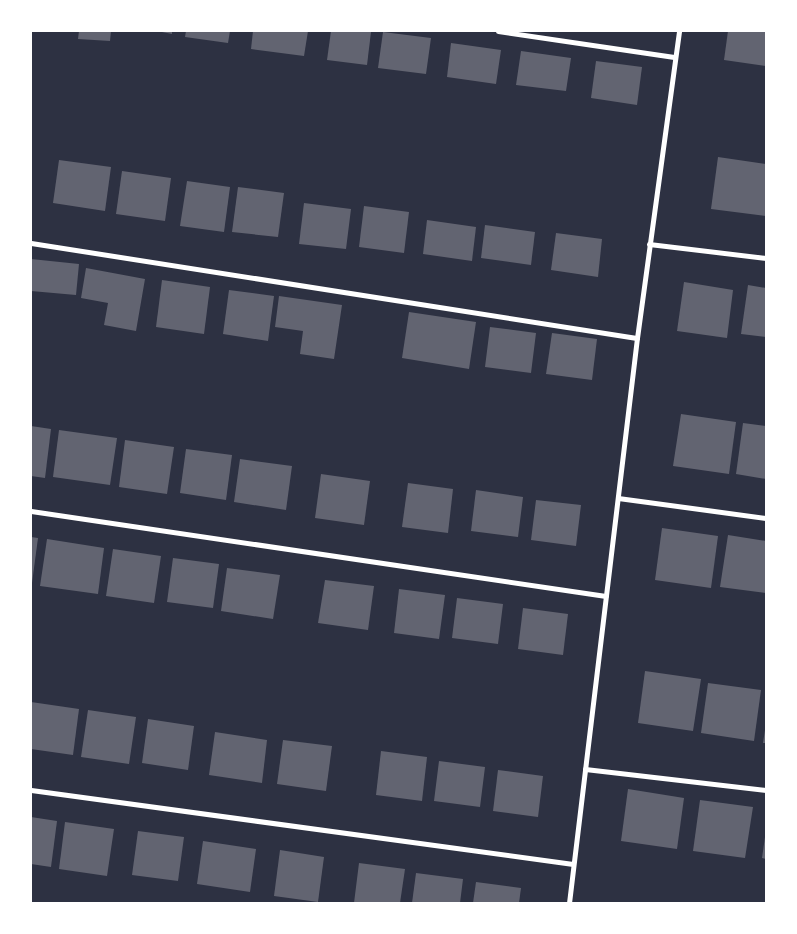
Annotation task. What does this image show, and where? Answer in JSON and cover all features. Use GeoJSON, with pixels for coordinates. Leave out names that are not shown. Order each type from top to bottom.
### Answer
{"type":"FeatureCollection","features":[{"type":"Feature","properties":{"kind":"street"},"geometry":{"type":"LineString","coordinates":[[498,31],[674,57]]}},
{"type":"Feature","properties":{"kind":"street"},"geometry":{"type":"LineString","coordinates":[[569,903],[637,338],[679,31]]}},
{"type":"Feature","properties":{"kind":"street"},"geometry":{"type":"LineString","coordinates":[[31,243],[637,338]]}},
{"type":"Feature","properties":{"kind":"street"},"geometry":{"type":"LineString","coordinates":[[649,244],[766,258]]}},
{"type":"Feature","properties":{"kind":"street"},"geometry":{"type":"LineString","coordinates":[[618,498],[766,518]]}},
{"type":"Feature","properties":{"kind":"street"},"geometry":{"type":"LineString","coordinates":[[31,511],[606,596]]}},
{"type":"Feature","properties":{"kind":"street"},"geometry":{"type":"LineString","coordinates":[[585,769],[766,790]]}},
{"type":"Feature","properties":{"kind":"street"},"geometry":{"type":"LineString","coordinates":[[31,790],[573,864]]}},
{"type":"Feature","properties":{"kind":"building"},"geometry":{"type":"Polygon","coordinates":[[[79,31],[111,31],[110,41],[78,39],[79,31]]]}},
{"type":"Feature","properties":{"kind":"building"},"geometry":{"type":"Polygon","coordinates":[[[157,31],[172,31],[172,34],[157,31]]]}},
{"type":"Feature","properties":{"kind":"building"},"geometry":{"type":"Polygon","coordinates":[[[186,31],[230,31],[228,43],[185,37],[186,31]]]}},
{"type":"Feature","properties":{"kind":"building"},"geometry":{"type":"Polygon","coordinates":[[[253,31],[308,31],[304,56],[251,49],[253,31]]]}},
{"type":"Feature","properties":{"kind":"building"},"geometry":{"type":"Polygon","coordinates":[[[331,31],[371,32],[367,65],[327,60],[331,31]]]}},
{"type":"Feature","properties":{"kind":"building"},"geometry":{"type":"Polygon","coordinates":[[[728,31],[766,31],[766,66],[724,60],[728,31]]]}},
{"type":"Feature","properties":{"kind":"building"},"geometry":{"type":"Polygon","coordinates":[[[383,32],[431,38],[426,74],[378,68],[383,32]]]}},
{"type":"Feature","properties":{"kind":"building"},"geometry":{"type":"Polygon","coordinates":[[[451,43],[501,50],[496,84],[447,77],[451,43]]]}},
{"type":"Feature","properties":{"kind":"building"},"geometry":{"type":"Polygon","coordinates":[[[521,51],[571,58],[566,91],[516,85],[521,51]]]}},
{"type":"Feature","properties":{"kind":"building"},"geometry":{"type":"Polygon","coordinates":[[[596,61],[642,67],[637,105],[591,98],[596,61]]]}},
{"type":"Feature","properties":{"kind":"building"},"geometry":{"type":"Polygon","coordinates":[[[718,157],[766,164],[766,216],[711,209],[718,157]]]}},
{"type":"Feature","properties":{"kind":"building"},"geometry":{"type":"Polygon","coordinates":[[[59,160],[111,167],[105,211],[53,203],[59,160]]]}},
{"type":"Feature","properties":{"kind":"building"},"geometry":{"type":"Polygon","coordinates":[[[122,171],[171,178],[165,221],[116,214],[122,171]]]}},
{"type":"Feature","properties":{"kind":"building"},"geometry":{"type":"Polygon","coordinates":[[[187,181],[230,187],[224,232],[180,226],[187,181]]]}},
{"type":"Feature","properties":{"kind":"building"},"geometry":{"type":"Polygon","coordinates":[[[238,187],[284,193],[278,237],[232,232],[238,187]]]}},
{"type":"Feature","properties":{"kind":"building"},"geometry":{"type":"Polygon","coordinates":[[[304,203],[351,209],[346,249],[299,244],[304,203]]]}},
{"type":"Feature","properties":{"kind":"building"},"geometry":{"type":"Polygon","coordinates":[[[364,206],[409,212],[404,253],[359,247],[364,206]]]}},
{"type":"Feature","properties":{"kind":"building"},"geometry":{"type":"Polygon","coordinates":[[[427,220],[476,227],[472,261],[423,254],[427,220]]]}},
{"type":"Feature","properties":{"kind":"building"},"geometry":{"type":"Polygon","coordinates":[[[485,225],[535,232],[531,265],[481,258],[485,225]]]}},
{"type":"Feature","properties":{"kind":"building"},"geometry":{"type":"Polygon","coordinates":[[[556,233],[602,239],[598,277],[551,270],[556,233]]]}},
{"type":"Feature","properties":{"kind":"building"},"geometry":{"type":"Polygon","coordinates":[[[31,259],[79,264],[76,295],[31,291],[31,259]]]}},
{"type":"Feature","properties":{"kind":"building"},"geometry":{"type":"Polygon","coordinates":[[[86,268],[145,279],[136,331],[104,325],[108,303],[81,298],[86,268]]]}},
{"type":"Feature","properties":{"kind":"building"},"geometry":{"type":"Polygon","coordinates":[[[162,280],[210,287],[204,334],[156,327],[162,280]]]}},
{"type":"Feature","properties":{"kind":"building"},"geometry":{"type":"Polygon","coordinates":[[[684,282],[733,290],[727,338],[677,331],[684,282]]]}},
{"type":"Feature","properties":{"kind":"building"},"geometry":{"type":"Polygon","coordinates":[[[748,285],[766,288],[766,337],[741,334],[748,285]]]}},
{"type":"Feature","properties":{"kind":"building"},"geometry":{"type":"Polygon","coordinates":[[[229,290],[274,296],[268,341],[223,334],[229,290]]]}},
{"type":"Feature","properties":{"kind":"building"},"geometry":{"type":"Polygon","coordinates":[[[279,296],[342,305],[334,359],[300,354],[303,331],[275,327],[279,296]]]}},
{"type":"Feature","properties":{"kind":"building"},"geometry":{"type":"Polygon","coordinates":[[[409,312],[476,322],[469,369],[402,358],[409,312]]]}},
{"type":"Feature","properties":{"kind":"building"},"geometry":{"type":"Polygon","coordinates":[[[490,327],[536,333],[531,373],[485,367],[490,327]]]}},
{"type":"Feature","properties":{"kind":"building"},"geometry":{"type":"Polygon","coordinates":[[[552,333],[597,339],[592,380],[546,374],[552,333]]]}},
{"type":"Feature","properties":{"kind":"building"},"geometry":{"type":"Polygon","coordinates":[[[681,414],[736,422],[729,474],[673,466],[681,414]]]}},
{"type":"Feature","properties":{"kind":"building"},"geometry":{"type":"Polygon","coordinates":[[[743,423],[766,426],[766,479],[736,474],[743,423]]]}},
{"type":"Feature","properties":{"kind":"building"},"geometry":{"type":"Polygon","coordinates":[[[31,426],[51,429],[45,478],[31,476],[31,426]]]}},
{"type":"Feature","properties":{"kind":"building"},"geometry":{"type":"Polygon","coordinates":[[[59,430],[117,438],[110,485],[53,477],[59,430]]]}},
{"type":"Feature","properties":{"kind":"building"},"geometry":{"type":"Polygon","coordinates":[[[125,440],[174,447],[167,494],[119,487],[125,440]]]}},
{"type":"Feature","properties":{"kind":"building"},"geometry":{"type":"Polygon","coordinates":[[[186,449],[232,455],[226,500],[180,493],[186,449]]]}},
{"type":"Feature","properties":{"kind":"building"},"geometry":{"type":"Polygon","coordinates":[[[240,459],[292,466],[286,510],[234,502],[240,459]]]}},
{"type":"Feature","properties":{"kind":"building"},"geometry":{"type":"Polygon","coordinates":[[[321,474],[370,481],[364,525],[315,518],[321,474]]]}},
{"type":"Feature","properties":{"kind":"building"},"geometry":{"type":"Polygon","coordinates":[[[408,483],[453,489],[448,533],[402,527],[408,483]]]}},
{"type":"Feature","properties":{"kind":"building"},"geometry":{"type":"Polygon","coordinates":[[[476,490],[523,497],[518,537],[471,531],[476,490]]]}},
{"type":"Feature","properties":{"kind":"building"},"geometry":{"type":"Polygon","coordinates":[[[536,500],[581,505],[576,546],[531,540],[536,500]]]}},
{"type":"Feature","properties":{"kind":"building"},"geometry":{"type":"Polygon","coordinates":[[[662,528],[718,536],[711,588],[655,580],[662,528]]]}},
{"type":"Feature","properties":{"kind":"building"},"geometry":{"type":"Polygon","coordinates":[[[728,535],[766,541],[766,593],[720,587],[728,535]]]}},
{"type":"Feature","properties":{"kind":"building"},"geometry":{"type":"Polygon","coordinates":[[[31,537],[38,538],[32,583],[31,583],[31,537]]]}},
{"type":"Feature","properties":{"kind":"building"},"geometry":{"type":"Polygon","coordinates":[[[47,539],[104,548],[98,594],[40,586],[47,539]]]}},
{"type":"Feature","properties":{"kind":"building"},"geometry":{"type":"Polygon","coordinates":[[[113,549],[161,556],[154,603],[106,596],[113,549]]]}},
{"type":"Feature","properties":{"kind":"building"},"geometry":{"type":"Polygon","coordinates":[[[173,558],[219,564],[213,608],[167,602],[173,558]]]}},
{"type":"Feature","properties":{"kind":"building"},"geometry":{"type":"Polygon","coordinates":[[[227,568],[280,575],[273,619],[221,611],[227,568]]]}},
{"type":"Feature","properties":{"kind":"building"},"geometry":{"type":"Polygon","coordinates":[[[325,580],[374,586],[368,630],[318,623],[325,580]]]}},
{"type":"Feature","properties":{"kind":"building"},"geometry":{"type":"Polygon","coordinates":[[[399,589],[445,595],[439,639],[394,633],[399,589]]]}},
{"type":"Feature","properties":{"kind":"building"},"geometry":{"type":"Polygon","coordinates":[[[457,598],[503,604],[498,644],[452,638],[457,598]]]}},
{"type":"Feature","properties":{"kind":"building"},"geometry":{"type":"Polygon","coordinates":[[[523,608],[568,614],[563,655],[518,649],[523,608]]]}},
{"type":"Feature","properties":{"kind":"building"},"geometry":{"type":"Polygon","coordinates":[[[645,671],[701,679],[693,731],[638,723],[645,671]]]}},
{"type":"Feature","properties":{"kind":"building"},"geometry":{"type":"Polygon","coordinates":[[[708,683],[761,690],[754,741],[701,733],[708,683]]]}},
{"type":"Feature","properties":{"kind":"building"},"geometry":{"type":"Polygon","coordinates":[[[31,702],[79,709],[73,755],[31,749],[31,702]]]}},
{"type":"Feature","properties":{"kind":"building"},"geometry":{"type":"Polygon","coordinates":[[[88,710],[136,717],[129,764],[81,757],[88,710]]]}},
{"type":"Feature","properties":{"kind":"building"},"geometry":{"type":"Polygon","coordinates":[[[148,719],[194,726],[188,770],[142,763],[148,719]]]}},
{"type":"Feature","properties":{"kind":"building"},"geometry":{"type":"Polygon","coordinates":[[[765,730],[766,743],[763,743],[765,730]]]}},
{"type":"Feature","properties":{"kind":"building"},"geometry":{"type":"Polygon","coordinates":[[[215,732],[267,740],[262,783],[209,775],[215,732]]]}},
{"type":"Feature","properties":{"kind":"building"},"geometry":{"type":"Polygon","coordinates":[[[283,740],[332,746],[326,791],[277,784],[283,740]]]}},
{"type":"Feature","properties":{"kind":"building"},"geometry":{"type":"Polygon","coordinates":[[[381,751],[427,757],[422,801],[376,795],[381,751]]]}},
{"type":"Feature","properties":{"kind":"building"},"geometry":{"type":"Polygon","coordinates":[[[439,761],[485,767],[480,807],[434,801],[439,761]]]}},
{"type":"Feature","properties":{"kind":"building"},"geometry":{"type":"Polygon","coordinates":[[[498,770],[543,776],[538,817],[493,811],[498,770]]]}},
{"type":"Feature","properties":{"kind":"building"},"geometry":{"type":"Polygon","coordinates":[[[628,789],[684,798],[677,849],[621,841],[628,789]]]}},
{"type":"Feature","properties":{"kind":"building"},"geometry":{"type":"Polygon","coordinates":[[[700,800],[753,807],[745,858],[693,851],[700,800]]]}},
{"type":"Feature","properties":{"kind":"building"},"geometry":{"type":"Polygon","coordinates":[[[31,817],[57,821],[51,867],[31,864],[31,817]]]}},
{"type":"Feature","properties":{"kind":"building"},"geometry":{"type":"Polygon","coordinates":[[[65,822],[114,829],[107,876],[59,869],[65,822]]]}},
{"type":"Feature","properties":{"kind":"building"},"geometry":{"type":"Polygon","coordinates":[[[138,831],[184,837],[178,881],[132,875],[138,831]]]}},
{"type":"Feature","properties":{"kind":"building"},"geometry":{"type":"Polygon","coordinates":[[[766,837],[766,859],[762,858],[766,837]]]}},
{"type":"Feature","properties":{"kind":"building"},"geometry":{"type":"Polygon","coordinates":[[[203,841],[256,849],[250,892],[197,884],[203,841]]]}},
{"type":"Feature","properties":{"kind":"building"},"geometry":{"type":"Polygon","coordinates":[[[280,850],[324,857],[318,902],[274,896],[280,850]]]}},
{"type":"Feature","properties":{"kind":"building"},"geometry":{"type":"Polygon","coordinates":[[[359,863],[405,869],[400,903],[354,903],[359,863]]]}},
{"type":"Feature","properties":{"kind":"building"},"geometry":{"type":"Polygon","coordinates":[[[416,873],[463,879],[460,903],[412,903],[416,873]]]}},
{"type":"Feature","properties":{"kind":"building"},"geometry":{"type":"Polygon","coordinates":[[[476,882],[521,888],[519,903],[473,903],[476,882]]]}}]}
